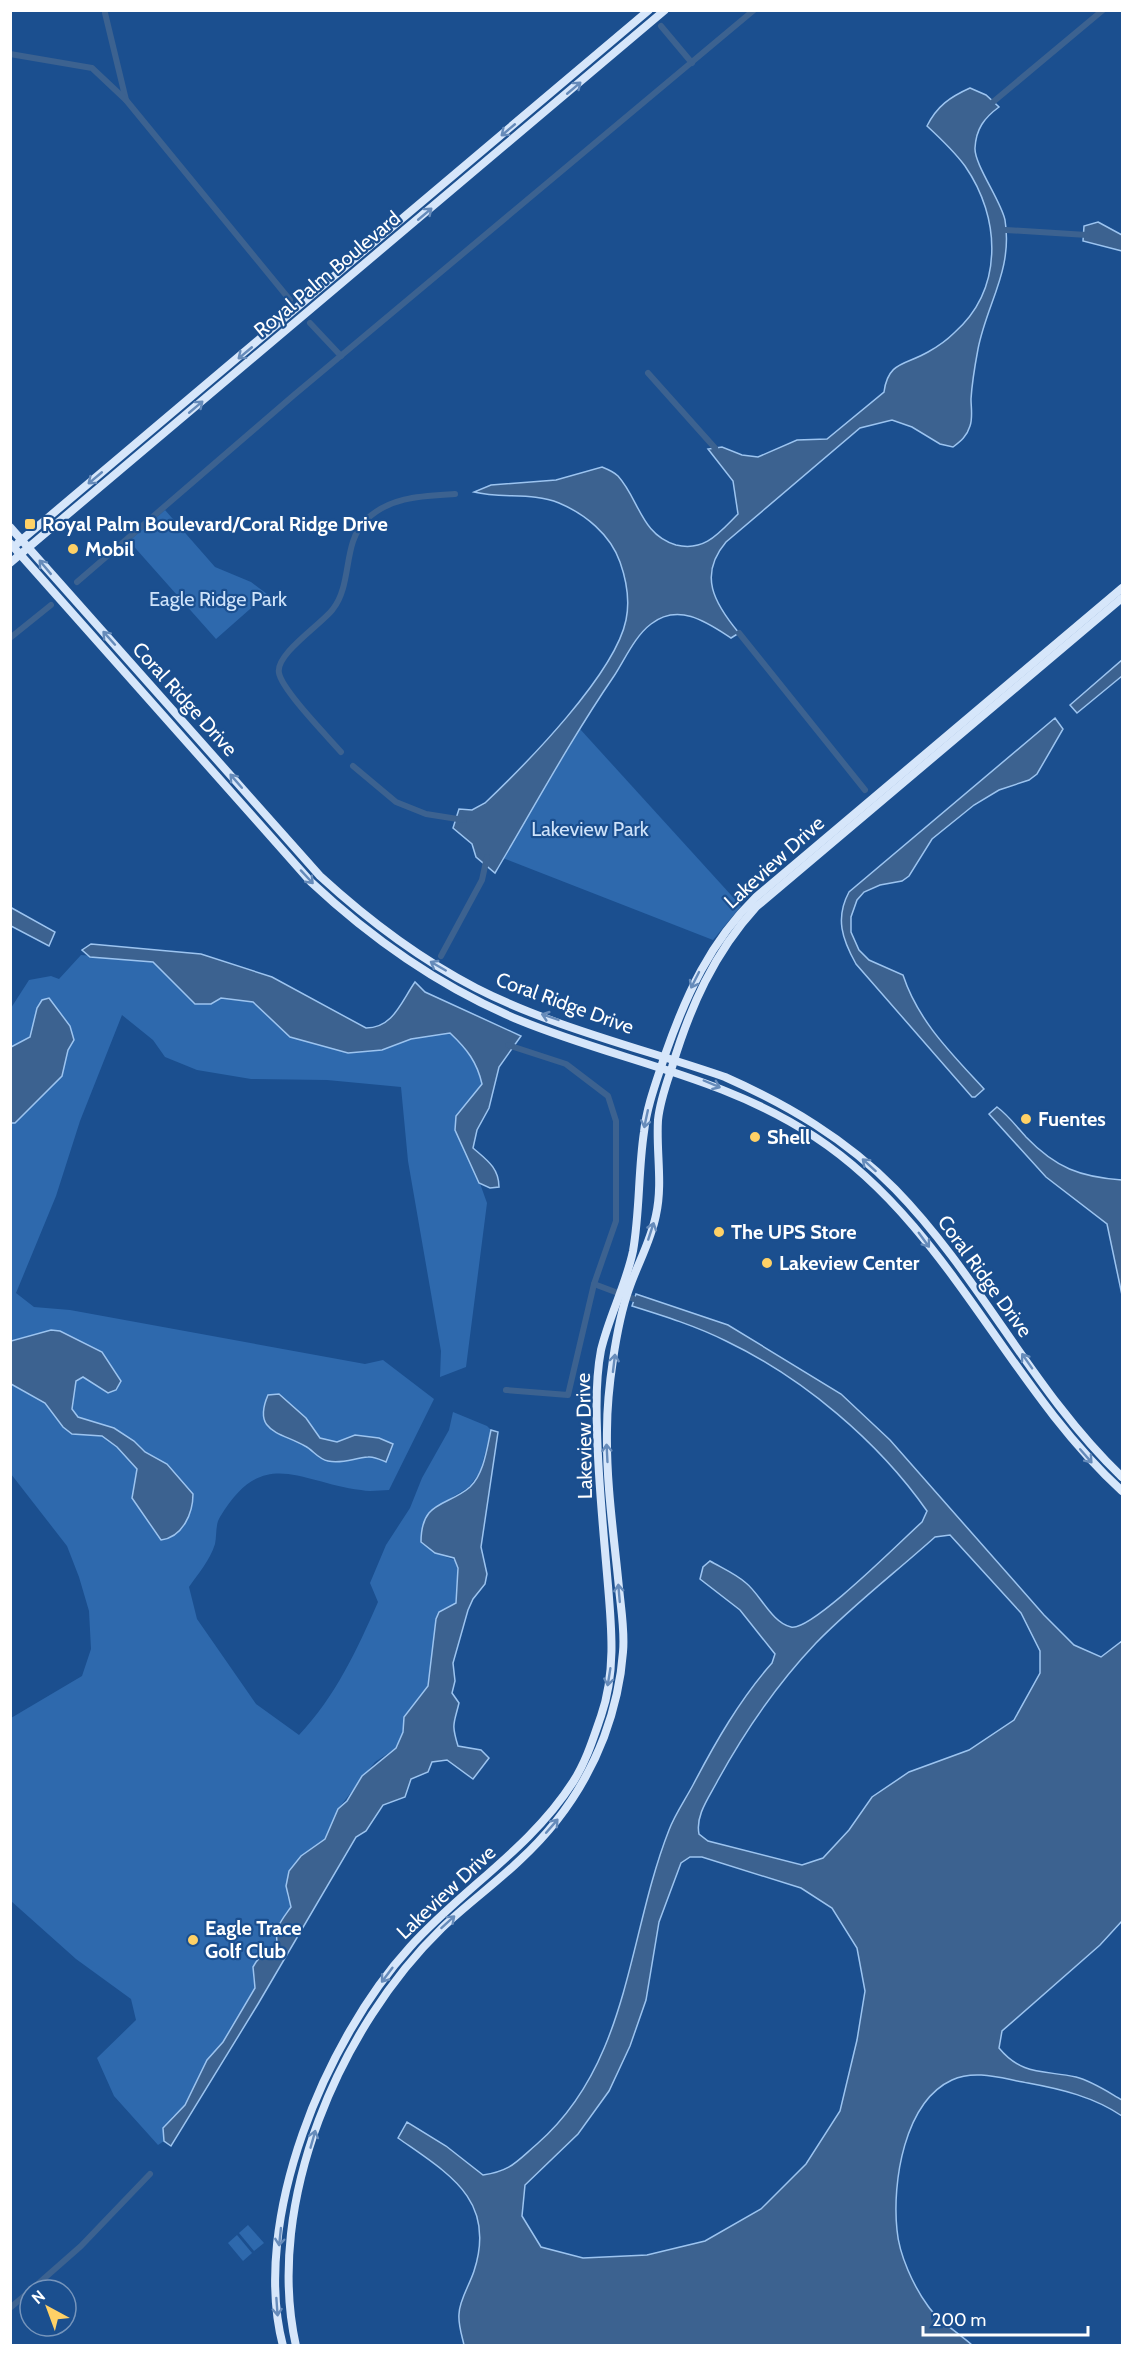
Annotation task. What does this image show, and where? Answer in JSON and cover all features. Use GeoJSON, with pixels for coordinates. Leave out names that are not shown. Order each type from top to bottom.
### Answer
{"type":"FeatureCollection","features":[{"type":"Feature","properties":{"kind":"main road","name":"Royal Palm Boulevard"},"geometry":{"type":"LineString","coordinates":[[12,546],[22,540],[649,10]]}},
{"type":"Feature","properties":{"kind":"main road","name":"Royal Palm Boulevard"},"geometry":{"type":"LineString","coordinates":[[10,563],[665,10]]}},
{"type":"Feature","properties":{"kind":"main road","name":"Coral Ridge Drive"},"geometry":{"type":"LineString","coordinates":[[10,527],[320,876],[362,915],[425,958],[476,988],[526,1009],[725,1077],[799,1113],[852,1150],[894,1188],[936,1236],[1061,1409],[1122,1477]]}},
{"type":"Feature","properties":{"kind":"main road","name":"Coral Ridge Drive"},"geometry":{"type":"LineString","coordinates":[[12,546],[311,882],[355,922],[417,967],[519,1020],[671,1070],[752,1101],[793,1123],[849,1162],[915,1227],[1053,1417],[1089,1461],[1122,1491]]}},
{"type":"Feature","properties":{"kind":"main road","name":"Lakeview Drive"},"geometry":{"type":"LineString","coordinates":[[282,2346],[279,2334],[277,2264],[286,2193],[298,2145],[336,2054],[360,2013],[409,1948],[436,1920],[513,1852],[552,1811],[574,1780],[590,1747],[603,1710],[612,1653],[597,1432],[601,1350],[626,1285],[656,1218],[660,1170],[658,1123],[662,1095],[671,1070],[669,1058],[688,993],[717,942],[740,912],[766,887],[1122,588]]}},
{"type":"Feature","properties":{"kind":"main road","name":"Lakeview Drive"},"geometry":{"type":"LineString","coordinates":[[626,1285],[639,1216],[644,1126],[661,1067],[669,1058],[709,971],[736,929],[756,907],[1122,598]]}},
{"type":"Feature","properties":{"kind":"main road","name":"Lakeview Drive"},"geometry":{"type":"LineString","coordinates":[[296,2346],[293,2333],[289,2268],[294,2211],[323,2107],[348,2051],[381,1998],[414,1957],[444,1926],[520,1860],[553,1826],[581,1785],[606,1730],[623,1651],[606,1433],[619,1306]]}},
{"type":"Feature","properties":{"kind":"main road"},"geometry":{"type":"LineString","coordinates":[[279,2334],[293,2333]]}},
{"type":"Feature","properties":{"kind":"green space","name":"Eagle Ridge Park"},"geometry":{"type":"Polygon","coordinates":[[[165,510],[215,567],[251,582],[267,594],[216,639],[129,541],[165,510]]]}},
{"type":"Feature","properties":{"kind":"green space","name":"Lakeview Park"},"geometry":{"type":"Polygon","coordinates":[[[580,729],[741,906],[713,940],[503,858],[580,729]]]}},
{"type":"Feature","properties":{"kind":"green space","name":"Eagle Trace Golf Club"},"geometry":{"type":"Polygon","coordinates":[[[81,955],[152,961],[195,1002],[261,993],[386,1045],[456,1014],[487,1069],[468,1150],[487,1203],[466,1367],[440,1377],[441,1351],[408,1161],[401,1087],[327,1080],[251,1079],[197,1070],[165,1057],[153,1040],[122,1015],[80,1121],[56,1196],[16,1293],[34,1307],[70,1310],[365,1364],[383,1360],[434,1399],[389,1490],[364,1491],[283,1474],[267,1475],[251,1481],[236,1495],[220,1517],[213,1550],[189,1587],[197,1619],[256,1704],[299,1735],[324,1705],[362,1638],[378,1602],[370,1583],[386,1545],[410,1508],[422,1478],[449,1430],[453,1412],[487,1426],[491,1430],[480,1472],[469,1487],[430,1511],[435,1553],[457,1561],[458,1596],[456,1603],[439,1612],[428,1686],[404,1717],[403,1732],[396,1748],[375,1762],[338,1809],[325,1839],[317,1845],[287,1895],[291,1907],[281,1921],[278,1930],[279,1947],[263,1954],[253,1975],[255,1988],[223,2042],[207,2060],[181,2113],[173,2116],[163,2135],[164,2141],[158,2145],[114,2096],[97,2058],[136,2020],[131,1999],[76,1959],[11,1901],[11,1718],[82,1676],[91,1649],[89,1611],[67,1546],[11,1474],[11,1008],[29,980],[51,976],[59,979],[81,955]]]}},
{"type":"Feature","properties":{"kind":"green space"},"geometry":{"type":"Polygon","coordinates":[[[248,2225],[264,2243],[254,2251],[239,2233],[248,2225]]]}},
{"type":"Feature","properties":{"kind":"green space"},"geometry":{"type":"Polygon","coordinates":[[[237,2235],[252,2253],[243,2261],[228,2243],[237,2235]]]}},
{"type":"Feature","properties":{"kind":"shaded area"},"geometry":{"type":"Polygon","coordinates":[[[970,88],[986,95],[999,107],[982,124],[975,148],[979,163],[1003,212],[1007,238],[1002,271],[978,349],[971,393],[971,420],[967,433],[953,447],[940,444],[912,427],[892,420],[860,428],[726,542],[717,554],[711,577],[722,611],[739,633],[731,638],[703,621],[683,615],[662,618],[645,629],[583,724],[495,873],[476,857],[472,844],[453,828],[459,809],[472,810],[485,803],[545,742],[587,691],[605,666],[618,642],[626,620],[627,590],[616,552],[603,534],[578,513],[549,500],[474,492],[491,485],[556,480],[602,467],[618,476],[648,525],[664,540],[676,545],[695,546],[718,534],[738,514],[733,481],[708,449],[722,447],[742,455],[758,457],[797,440],[827,439],[884,392],[889,374],[894,369],[931,350],[951,336],[970,315],[982,296],[989,275],[992,252],[991,230],[986,208],[965,166],[927,126],[945,103],[970,88]]]}},
{"type":"Feature","properties":{"kind":"shaded area"},"geometry":{"type":"Polygon","coordinates":[[[1098,222],[1122,235],[1122,251],[1083,241],[1084,226],[1098,222]]]}},
{"type":"Feature","properties":{"kind":"shaded area"},"geometry":{"type":"Polygon","coordinates":[[[1122,660],[1122,676],[1077,713],[1070,705],[1122,660]]]}},
{"type":"Feature","properties":{"kind":"shaded area"},"geometry":{"type":"Polygon","coordinates":[[[1055,718],[1063,729],[1037,774],[1029,780],[999,790],[974,805],[932,839],[909,876],[902,881],[880,885],[864,892],[857,900],[851,917],[851,932],[859,950],[869,960],[903,975],[909,992],[927,1022],[984,1089],[972,1097],[856,964],[844,937],[842,911],[849,892],[1055,718]]]}},
{"type":"Feature","properties":{"kind":"shaded area"},"geometry":{"type":"Polygon","coordinates":[[[10,907],[55,932],[49,946],[11,926],[10,907]]]}},
{"type":"Feature","properties":{"kind":"shaded area"},"geometry":{"type":"Polygon","coordinates":[[[91,944],[201,954],[272,977],[366,1028],[383,1024],[390,1019],[415,982],[425,992],[521,1036],[499,1067],[489,1108],[477,1130],[473,1148],[494,1169],[499,1187],[490,1188],[479,1183],[455,1130],[456,1116],[482,1084],[470,1056],[450,1033],[411,1039],[382,1050],[348,1053],[290,1037],[253,1002],[221,998],[211,1004],[195,1004],[153,962],[90,957],[82,950],[91,944]]]}},
{"type":"Feature","properties":{"kind":"shaded area"},"geometry":{"type":"Polygon","coordinates":[[[49,998],[70,1026],[74,1040],[68,1050],[62,1076],[15,1123],[11,1123],[11,1047],[30,1037],[37,1008],[42,1000],[49,998]]]}},
{"type":"Feature","properties":{"kind":"shaded area"},"geometry":{"type":"Polygon","coordinates":[[[997,1107],[1037,1148],[1058,1163],[1081,1173],[1122,1180],[1122,1295],[1107,1224],[1046,1177],[989,1114],[997,1107]]]}},
{"type":"Feature","properties":{"kind":"shaded area"},"geometry":{"type":"Polygon","coordinates":[[[636,1294],[728,1325],[841,1394],[890,1440],[1044,1615],[1074,1645],[1101,1657],[1122,1641],[1122,1921],[1100,1945],[1002,2031],[999,2048],[1025,2068],[1076,2077],[1100,2087],[1122,2100],[1122,2116],[1089,2099],[1053,2088],[990,2076],[961,2077],[936,2091],[922,2106],[912,2125],[900,2168],[897,2190],[897,2230],[908,2270],[932,2311],[972,2345],[464,2345],[459,2309],[474,2271],[479,2246],[479,2225],[474,2207],[451,2177],[398,2138],[407,2122],[446,2146],[483,2175],[500,2171],[513,2165],[568,2112],[591,2076],[609,2037],[622,1997],[655,1871],[671,1824],[710,1753],[749,1691],[772,1663],[775,1654],[740,1610],[700,1579],[703,1567],[710,1561],[733,1574],[751,1588],[778,1620],[791,1627],[802,1625],[857,1583],[922,1522],[927,1511],[886,1460],[862,1436],[811,1393],[783,1373],[715,1336],[632,1306],[636,1294]],[[950,1535],[935,1537],[830,1629],[788,1674],[739,1744],[707,1799],[699,1820],[699,1834],[708,1841],[802,1865],[823,1858],[849,1830],[872,1797],[909,1772],[969,1750],[1014,1720],[1040,1673],[1040,1651],[1021,1613],[950,1535]],[[690,1857],[681,1863],[659,1922],[646,2000],[630,2046],[609,2091],[578,2134],[525,2185],[522,2216],[541,2247],[583,2258],[647,2255],[705,2241],[761,2209],[806,2164],[840,2111],[857,2040],[865,1991],[857,1948],[832,1908],[801,1888],[702,1857],[690,1857]]]}},
{"type":"Feature","properties":{"kind":"shaded area"},"geometry":{"type":"Polygon","coordinates":[[[51,1330],[60,1331],[102,1352],[121,1381],[116,1390],[108,1393],[83,1377],[76,1381],[72,1409],[78,1417],[114,1428],[134,1441],[145,1452],[167,1464],[193,1494],[189,1516],[181,1529],[169,1538],[161,1540],[132,1498],[137,1469],[117,1447],[102,1436],[72,1434],[63,1427],[45,1403],[11,1384],[11,1341],[51,1330]]]}},
{"type":"Feature","properties":{"kind":"shaded area"},"geometry":{"type":"Polygon","coordinates":[[[279,1394],[306,1418],[320,1438],[337,1442],[355,1435],[379,1438],[393,1444],[386,1462],[370,1457],[328,1461],[305,1446],[271,1429],[266,1424],[264,1407],[268,1395],[279,1394]]]}},
{"type":"Feature","properties":{"kind":"shaded area"},"geometry":{"type":"Polygon","coordinates":[[[491,1430],[498,1432],[481,1547],[487,1574],[485,1584],[473,1599],[468,1610],[453,1663],[455,1681],[452,1693],[459,1703],[454,1724],[458,1746],[481,1750],[489,1758],[473,1779],[447,1760],[432,1762],[428,1772],[411,1779],[405,1797],[383,1805],[366,1831],[356,1837],[171,2146],[164,2141],[163,2128],[185,2105],[207,2060],[223,2042],[255,1988],[253,1967],[256,1962],[263,1954],[278,1946],[277,1930],[291,1907],[286,1886],[289,1871],[301,1856],[325,1839],[338,1809],[347,1801],[362,1776],[396,1748],[403,1732],[404,1717],[428,1686],[436,1619],[439,1612],[456,1603],[458,1568],[454,1558],[435,1553],[421,1542],[422,1528],[430,1511],[475,1482],[484,1460],[491,1430]]]}},
{"type":"Feature","properties":{"kind":"waterway"},"geometry":{"type":"LineString","coordinates":[[77,582],[294,395],[754,10]]}},
{"type":"Feature","properties":{"kind":"waterway"},"geometry":{"type":"LineString","coordinates":[[993,102],[1103,10]]}},
{"type":"Feature","properties":{"kind":"waterway"},"geometry":{"type":"LineString","coordinates":[[105,13],[126,100]]}},
{"type":"Feature","properties":{"kind":"waterway"},"geometry":{"type":"LineString","coordinates":[[661,26],[692,63]]}},
{"type":"Feature","properties":{"kind":"waterway"},"geometry":{"type":"LineString","coordinates":[[10,54],[92,68],[126,100],[290,300]]}},
{"type":"Feature","properties":{"kind":"waterway"},"geometry":{"type":"LineString","coordinates":[[1006,230],[1087,235]]}},
{"type":"Feature","properties":{"kind":"waterway"},"geometry":{"type":"LineString","coordinates":[[310,323],[341,356]]}},
{"type":"Feature","properties":{"kind":"waterway"},"geometry":{"type":"LineString","coordinates":[[648,373],[715,448]]}},
{"type":"Feature","properties":{"kind":"waterway"},"geometry":{"type":"LineString","coordinates":[[341,752],[288,690],[279,673],[280,665],[291,648],[333,609],[339,599],[350,551],[359,529],[366,520],[375,512],[397,502],[420,497],[455,494]]}},
{"type":"Feature","properties":{"kind":"waterway"},"geometry":{"type":"LineString","coordinates":[[10,638],[51,605]]}},
{"type":"Feature","properties":{"kind":"waterway"},"geometry":{"type":"LineString","coordinates":[[739,633],[865,790]]}},
{"type":"Feature","properties":{"kind":"waterway"},"geometry":{"type":"LineString","coordinates":[[353,766],[396,802],[426,814],[464,820]]}},
{"type":"Feature","properties":{"kind":"waterway"},"geometry":{"type":"LineString","coordinates":[[441,956],[482,880],[487,857]]}},
{"type":"Feature","properties":{"kind":"waterway"},"geometry":{"type":"LineString","coordinates":[[506,1390],[568,1395],[594,1284],[616,1221],[616,1121],[608,1096],[566,1064],[508,1045]]}},
{"type":"Feature","properties":{"kind":"waterway"},"geometry":{"type":"LineString","coordinates":[[594,1284],[634,1299]]}},
{"type":"Feature","properties":{"kind":"waterway"},"geometry":{"type":"LineString","coordinates":[[45,2278],[81,2246],[150,2174]]}},
{"type":"Feature","properties":{"kind":"waterway"},"geometry":{"type":"LineString","coordinates":[[10,2308],[18,2301]]}},
{"type":"Feature","properties":{"kind":"place","name":"Royal Palm Boulevard/Coral Ridge Drive"},"geometry":{"type":"Point","coordinates":[30,524]}},
{"type":"Feature","properties":{"kind":"place","name":"Mobil"},"geometry":{"type":"Point","coordinates":[73,549]}},
{"type":"Feature","properties":{"kind":"place","name":"Fuentes"},"geometry":{"type":"Point","coordinates":[1026,1119]}},
{"type":"Feature","properties":{"kind":"place","name":"Shell"},"geometry":{"type":"Point","coordinates":[755,1137]}},
{"type":"Feature","properties":{"kind":"place","name":"The UPS Store"},"geometry":{"type":"Point","coordinates":[719,1232]}},
{"type":"Feature","properties":{"kind":"place","name":"Lakeview Center"},"geometry":{"type":"Point","coordinates":[767,1263]}},
{"type":"Feature","properties":{"kind":"place","name":"Eagle Trace Golf Club"},"geometry":{"type":"Point","coordinates":[193,1940]}}]}
